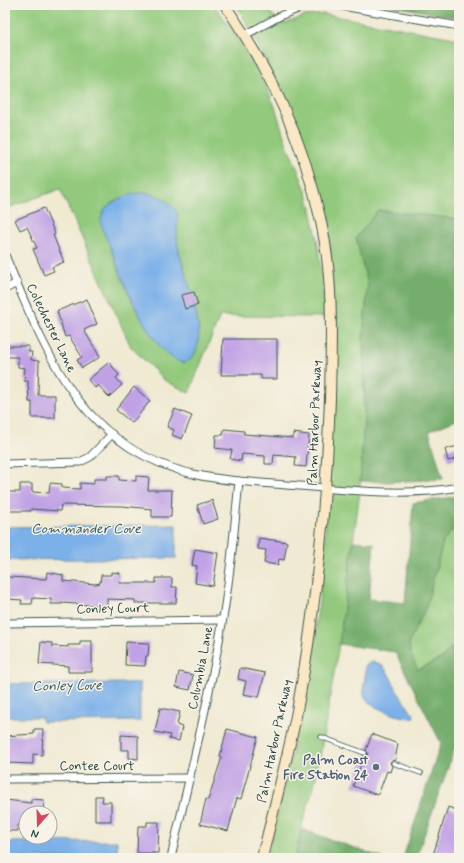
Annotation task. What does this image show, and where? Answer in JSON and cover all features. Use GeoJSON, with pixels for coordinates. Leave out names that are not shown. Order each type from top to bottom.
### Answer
{"type":"FeatureCollection","features":[{"type":"Feature","properties":{"kind":"street","name":"Palm Harbor Parkway"},"geometry":{"type":"LineString","coordinates":[[225,5],[245,35],[272,82],[288,116],[317,204],[324,239],[328,274],[331,327],[326,488],[314,603],[296,713],[262,858]]}},
{"type":"Feature","properties":{"kind":"street"},"geometry":{"type":"LineString","coordinates":[[245,35],[286,13],[308,5]]}},
{"type":"Feature","properties":{"kind":"street"},"geometry":{"type":"LineString","coordinates":[[336,5],[459,26]]}},
{"type":"Feature","properties":{"kind":"street","name":"Colechester Lane"},"geometry":{"type":"LineString","coordinates":[[5,255],[47,352],[65,384],[93,418],[112,434],[142,454],[172,468],[196,475],[239,481],[326,488],[411,492],[459,487]]}},
{"type":"Feature","properties":{"kind":"street"},"geometry":{"type":"LineString","coordinates":[[5,289],[17,283]]}},
{"type":"Feature","properties":{"kind":"street"},"geometry":{"type":"LineString","coordinates":[[5,464],[80,462],[93,455],[112,434]]}},
{"type":"Feature","properties":{"kind":"street","name":"Columbia Lane"},"geometry":{"type":"LineString","coordinates":[[171,858],[207,704],[230,570],[239,481]]}},
{"type":"Feature","properties":{"kind":"street","name":"Conley Court"},"geometry":{"type":"LineString","coordinates":[[5,623],[222,620]]}},
{"type":"Feature","properties":{"kind":"street","name":"Contee Court"},"geometry":{"type":"LineString","coordinates":[[5,779],[190,778]]}},
{"type":"Feature","properties":{"kind":"lane"},"geometry":{"type":"LineString","coordinates":[[321,737],[365,753]]}},
{"type":"Feature","properties":{"kind":"lane"},"geometry":{"type":"LineString","coordinates":[[393,763],[421,773]]}},
{"type":"Feature","properties":{"kind":"green space"},"geometry":{"type":"Polygon","coordinates":[[[5,5],[214,5],[231,28],[256,68],[270,95],[286,142],[304,186],[315,226],[325,317],[220,316],[189,393],[164,380],[131,347],[60,189],[5,209],[5,5]]]}},
{"type":"Feature","properties":{"kind":"green space"},"geometry":{"type":"Polygon","coordinates":[[[237,5],[265,5],[271,14],[284,24],[305,16],[324,14],[459,39],[459,219],[378,210],[356,238],[368,285],[363,336],[364,430],[359,499],[339,644],[317,774],[301,829],[295,858],[267,858],[301,714],[319,603],[325,541],[333,281],[325,209],[285,97],[237,5]]]}},
{"type":"Feature","properties":{"kind":"green space"},"geometry":{"type":"Polygon","coordinates":[[[389,5],[459,5],[459,18],[389,5]]]}},
{"type":"Feature","properties":{"kind":"green space"},"geometry":{"type":"Polygon","coordinates":[[[378,210],[459,219],[459,419],[429,431],[443,479],[387,482],[360,481],[365,400],[363,336],[368,285],[356,238],[378,210]]]}},
{"type":"Feature","properties":{"kind":"green space"},"geometry":{"type":"Polygon","coordinates":[[[459,496],[459,521],[443,542],[426,607],[409,642],[410,653],[418,670],[440,659],[459,641],[459,736],[416,858],[403,858],[441,743],[395,652],[339,644],[353,541],[374,543],[369,599],[405,603],[413,503],[459,496]]]}},
{"type":"Feature","properties":{"kind":"green space"},"geometry":{"type":"Polygon","coordinates":[[[459,521],[459,641],[440,659],[418,670],[410,653],[409,642],[426,607],[443,542],[459,521]]]}},
{"type":"Feature","properties":{"kind":"green space"},"geometry":{"type":"Polygon","coordinates":[[[301,829],[383,858],[295,858],[301,829]]]}},
{"type":"Feature","properties":{"kind":"water"},"geometry":{"type":"Polygon","coordinates":[[[138,193],[160,197],[169,203],[177,212],[178,246],[196,310],[198,328],[198,344],[193,356],[183,363],[171,357],[159,345],[148,330],[138,313],[121,276],[102,226],[102,214],[109,205],[120,198],[138,193]]]}},
{"type":"Feature","properties":{"kind":"water","name":"Commander Cove"},"geometry":{"type":"Polygon","coordinates":[[[176,525],[176,558],[5,560],[5,527],[176,525]]]}},
{"type":"Feature","properties":{"kind":"water"},"geometry":{"type":"Polygon","coordinates":[[[371,662],[381,665],[388,672],[397,691],[414,715],[413,718],[402,717],[379,709],[365,698],[365,666],[371,662]]]}},
{"type":"Feature","properties":{"kind":"water","name":"Conley Cove"},"geometry":{"type":"Polygon","coordinates":[[[140,683],[140,721],[42,722],[41,717],[5,717],[5,684],[140,683]]]}},
{"type":"Feature","properties":{"kind":"water"},"geometry":{"type":"Polygon","coordinates":[[[117,841],[117,858],[5,858],[5,842],[18,842],[18,845],[58,845],[58,842],[117,841]]]}},
{"type":"Feature","properties":{"kind":"building"},"geometry":{"type":"Polygon","coordinates":[[[44,208],[55,234],[53,235],[64,262],[52,267],[54,271],[44,275],[33,249],[37,248],[27,227],[20,230],[15,220],[44,208]]]}},
{"type":"Feature","properties":{"kind":"building"},"geometry":{"type":"Polygon","coordinates":[[[194,292],[198,305],[185,309],[181,295],[194,292]]]}},
{"type":"Feature","properties":{"kind":"building"},"geometry":{"type":"Polygon","coordinates":[[[87,299],[97,324],[84,330],[100,357],[82,368],[77,360],[82,357],[69,336],[65,337],[57,311],[87,299]]]}},
{"type":"Feature","properties":{"kind":"building"},"geometry":{"type":"Polygon","coordinates":[[[223,339],[277,339],[277,379],[261,379],[261,375],[221,375],[223,339]]]}},
{"type":"Feature","properties":{"kind":"building"},"geometry":{"type":"Polygon","coordinates":[[[6,346],[29,346],[29,352],[32,352],[31,360],[39,361],[38,395],[55,395],[55,418],[32,418],[32,402],[29,402],[28,381],[24,381],[25,368],[18,367],[18,357],[6,357],[6,346]]]}},
{"type":"Feature","properties":{"kind":"building"},"geometry":{"type":"Polygon","coordinates":[[[109,362],[119,375],[116,378],[122,385],[109,397],[98,385],[95,388],[88,380],[109,362]]]}},
{"type":"Feature","properties":{"kind":"building"},"geometry":{"type":"Polygon","coordinates":[[[134,387],[150,401],[132,423],[116,410],[134,387]]]}},
{"type":"Feature","properties":{"kind":"building"},"geometry":{"type":"Polygon","coordinates":[[[175,409],[192,416],[182,439],[172,435],[174,430],[167,427],[175,409]]]}},
{"type":"Feature","properties":{"kind":"building"},"geometry":{"type":"Polygon","coordinates":[[[224,429],[244,431],[244,434],[293,438],[293,433],[309,435],[306,467],[295,466],[296,457],[274,455],[273,464],[265,464],[265,456],[242,454],[241,461],[230,459],[232,450],[215,448],[216,435],[223,435],[224,429]]]}},
{"type":"Feature","properties":{"kind":"building"},"geometry":{"type":"Polygon","coordinates":[[[459,446],[459,458],[448,461],[445,449],[459,446]]]}},
{"type":"Feature","properties":{"kind":"building"},"geometry":{"type":"Polygon","coordinates":[[[107,476],[119,476],[119,480],[136,481],[136,476],[149,477],[148,490],[172,490],[171,517],[152,517],[152,509],[122,506],[61,505],[60,511],[31,509],[31,511],[7,511],[8,492],[20,492],[20,484],[32,484],[32,492],[49,493],[50,483],[62,484],[62,488],[80,489],[80,483],[94,484],[94,479],[107,479],[107,476]]]}},
{"type":"Feature","properties":{"kind":"building"},"geometry":{"type":"Polygon","coordinates":[[[212,500],[218,519],[203,524],[197,505],[212,500]]]}},
{"type":"Feature","properties":{"kind":"building"},"geometry":{"type":"Polygon","coordinates":[[[259,538],[287,542],[284,560],[279,559],[278,565],[264,563],[266,550],[258,549],[259,538]]]}},
{"type":"Feature","properties":{"kind":"building"},"geometry":{"type":"Polygon","coordinates":[[[195,549],[218,553],[213,586],[195,583],[197,566],[192,565],[195,549]]]}},
{"type":"Feature","properties":{"kind":"building"},"geometry":{"type":"Polygon","coordinates":[[[47,572],[63,575],[63,581],[96,584],[100,583],[101,575],[111,575],[111,572],[120,573],[119,583],[156,583],[156,578],[172,578],[172,587],[177,587],[176,603],[135,603],[135,600],[107,599],[107,606],[62,603],[51,604],[51,599],[33,598],[32,604],[21,604],[22,600],[7,599],[8,577],[46,579],[47,572]]]}},
{"type":"Feature","properties":{"kind":"building"},"geometry":{"type":"Polygon","coordinates":[[[80,641],[92,641],[92,672],[68,672],[68,666],[39,664],[41,642],[52,643],[52,646],[68,647],[68,645],[80,645],[80,641]]]}},
{"type":"Feature","properties":{"kind":"building"},"geometry":{"type":"Polygon","coordinates":[[[126,642],[149,643],[148,656],[146,656],[145,666],[125,665],[126,642]]]}},
{"type":"Feature","properties":{"kind":"building"},"geometry":{"type":"Polygon","coordinates":[[[240,668],[265,673],[259,697],[243,694],[246,681],[238,679],[240,668]]]}},
{"type":"Feature","properties":{"kind":"building"},"geometry":{"type":"Polygon","coordinates":[[[179,672],[193,675],[190,690],[176,687],[179,672]]]}},
{"type":"Feature","properties":{"kind":"building"},"geometry":{"type":"Polygon","coordinates":[[[160,708],[180,712],[177,725],[182,727],[179,741],[169,739],[170,735],[155,732],[160,708]]]}},
{"type":"Feature","properties":{"kind":"building"},"geometry":{"type":"Polygon","coordinates":[[[34,729],[43,729],[42,755],[33,754],[33,764],[5,763],[5,736],[34,734],[34,729]]]}},
{"type":"Feature","properties":{"kind":"building"},"geometry":{"type":"Polygon","coordinates":[[[227,729],[258,737],[241,799],[237,798],[228,831],[200,824],[206,799],[208,800],[222,757],[220,756],[227,729]]]}},
{"type":"Feature","properties":{"kind":"building","name":"Palm Coast Fire Station 24"},"geometry":{"type":"Polygon","coordinates":[[[372,734],[398,744],[395,760],[390,762],[392,766],[390,772],[387,771],[378,795],[353,786],[364,756],[368,754],[366,750],[372,734]]]}},
{"type":"Feature","properties":{"kind":"building"},"geometry":{"type":"Polygon","coordinates":[[[121,735],[138,736],[138,759],[129,758],[129,750],[121,750],[121,735]]]}},
{"type":"Feature","properties":{"kind":"building"},"geometry":{"type":"Polygon","coordinates":[[[95,796],[103,796],[102,802],[111,802],[111,821],[95,821],[95,796]]]}},
{"type":"Feature","properties":{"kind":"building"},"geometry":{"type":"Polygon","coordinates":[[[31,799],[44,800],[44,805],[18,805],[18,831],[5,831],[6,800],[31,803],[31,799]]]}},
{"type":"Feature","properties":{"kind":"building"},"geometry":{"type":"Polygon","coordinates":[[[448,807],[459,811],[459,858],[440,858],[433,855],[448,807]]]}},
{"type":"Feature","properties":{"kind":"building"},"geometry":{"type":"Polygon","coordinates":[[[147,822],[159,822],[158,853],[137,853],[138,826],[147,826],[147,822]]]}},
{"type":"Feature","properties":{"kind":"place","name":"Palm Coast Fire Station 24"},"geometry":{"type":"Point","coordinates":[376,767]}}]}
